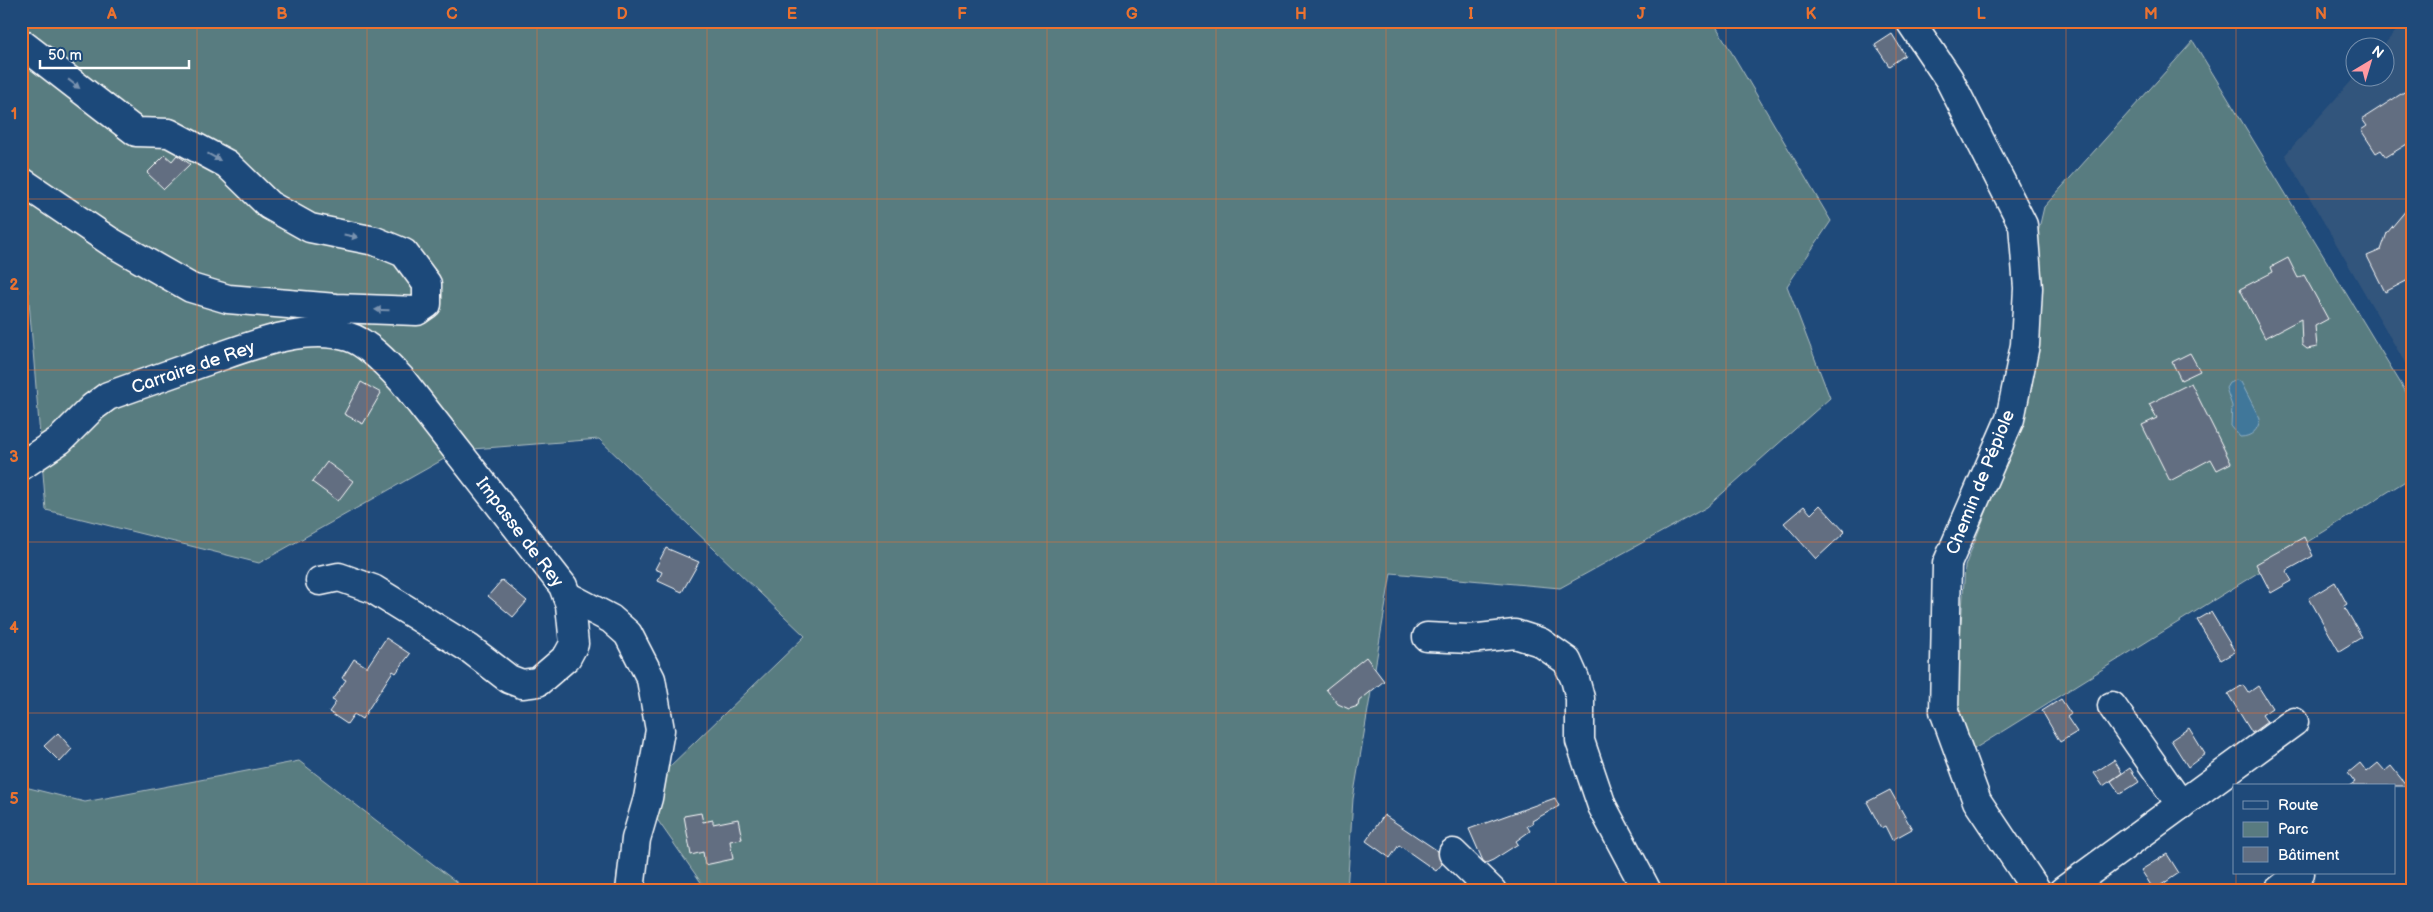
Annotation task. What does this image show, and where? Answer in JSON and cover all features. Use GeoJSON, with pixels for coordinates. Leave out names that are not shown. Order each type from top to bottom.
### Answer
{"type":"FeatureCollection","features":[{"type":"Feature","properties":{"kind":"street","name":"Chemin de Pépiole"},"geometry":{"type":"LineString","coordinates":[[1910,21],[1949,79],[2023,225],[2028,288],[2025,345],[2010,419],[1947,564],[1944,711],[1977,800],[2037,891]]}},
{"type":"Feature","properties":{"kind":"street"},"geometry":{"type":"LineString","coordinates":[[21,43],[136,132],[169,133],[226,164],[269,205],[310,228],[375,241],[404,253],[427,284],[427,304],[417,311],[336,308],[228,299],[191,288],[111,242],[21,181]]}},
{"type":"Feature","properties":{"kind":"street","name":"Carraire de Rey"},"geometry":{"type":"LineString","coordinates":[[21,466],[60,440],[93,407],[108,396],[252,346],[303,334],[331,334],[353,339],[382,360]]}},
{"type":"Feature","properties":{"kind":"street","name":"Impasse de Rey"},"geometry":{"type":"LineString","coordinates":[[320,581],[339,577],[373,589],[470,649],[509,679],[522,684],[538,682],[567,657],[574,644],[570,605],[563,586],[402,380],[382,360]]}},
{"type":"Feature","properties":{"kind":"street"},"geometry":{"type":"LineString","coordinates":[[567,596],[611,619],[628,634],[651,679],[660,730],[648,798],[636,839],[630,891]]}},
{"type":"Feature","properties":{"kind":"street"},"geometry":{"type":"LineString","coordinates":[[1427,637],[1470,639],[1516,634],[1540,642],[1567,660],[1580,698],[1582,716],[1580,741],[1599,798],[1647,891]]}},
{"type":"Feature","properties":{"kind":"street"},"geometry":{"type":"LineString","coordinates":[[2112,706],[2181,804]]}},
{"type":"Feature","properties":{"kind":"street"},"geometry":{"type":"LineString","coordinates":[[2063,891],[2294,722]]}},
{"type":"Feature","properties":{"kind":"street"},"geometry":{"type":"LineString","coordinates":[[1454,853],[1492,891]]}},
{"type":"Feature","properties":{"kind":"street"},"geometry":{"type":"LineString","coordinates":[[2278,891],[2299,874]]}},
{"type":"Feature","properties":{"kind":"shaded area"},"geometry":{"type":"Polygon","coordinates":[[[2405,21],[2412,21],[2412,375],[2285,155],[2346,87],[2396,88],[2396,38],[2390,38],[2405,21]]]}},
{"type":"Feature","properties":{"kind":"shaded area"},"geometry":{"type":"Polygon","coordinates":[[[2236,380],[2241,382],[2260,419],[2254,432],[2244,437],[2240,437],[2231,426],[2232,406],[2226,388],[2229,383],[2236,380]]]}},
{"type":"Feature","properties":{"kind":"green space"},"geometry":{"type":"Polygon","coordinates":[[[21,21],[1713,21],[1831,221],[1787,286],[1830,398],[1707,507],[1560,588],[1391,573],[1353,799],[1347,891],[707,891],[640,795],[805,636],[599,439],[460,450],[259,563],[46,510],[28,289],[21,289],[21,21]]]}},
{"type":"Feature","properties":{"kind":"green space"},"geometry":{"type":"Polygon","coordinates":[[[2193,41],[2412,402],[2412,477],[1974,749],[1955,712],[1965,566],[2020,426],[2036,241],[2044,207],[2193,41]]]}},
{"type":"Feature","properties":{"kind":"green space"},"geometry":{"type":"Polygon","coordinates":[[[299,761],[468,891],[21,891],[21,786],[85,802],[299,761]]]}},
{"type":"Feature","properties":{"kind":"building"},"geometry":{"type":"Polygon","coordinates":[[[1892,34],[1905,55],[1889,66],[1875,45],[1892,34]]]}},
{"type":"Feature","properties":{"kind":"building"},"geometry":{"type":"Polygon","coordinates":[[[2412,87],[2412,141],[2386,157],[2381,150],[2376,153],[2361,130],[2367,126],[2362,119],[2412,87]]]}},
{"type":"Feature","properties":{"kind":"building"},"geometry":{"type":"Polygon","coordinates":[[[165,155],[172,161],[177,155],[190,164],[164,189],[147,173],[165,155]]]}},
{"type":"Feature","properties":{"kind":"building"},"geometry":{"type":"Polygon","coordinates":[[[2412,203],[2412,278],[2385,292],[2367,256],[2381,250],[2387,233],[2412,203]]]}},
{"type":"Feature","properties":{"kind":"building"},"geometry":{"type":"Polygon","coordinates":[[[2288,258],[2298,278],[2304,275],[2328,319],[2315,326],[2317,347],[2307,349],[2302,345],[2301,319],[2265,338],[2240,289],[2273,272],[2271,267],[2288,258]]]}},
{"type":"Feature","properties":{"kind":"building"},"geometry":{"type":"Polygon","coordinates":[[[2190,353],[2200,371],[2181,380],[2172,362],[2190,353]]]}},
{"type":"Feature","properties":{"kind":"building"},"geometry":{"type":"Polygon","coordinates":[[[361,382],[381,393],[363,424],[344,414],[361,382]]]}},
{"type":"Feature","properties":{"kind":"building"},"geometry":{"type":"Polygon","coordinates":[[[2191,383],[2231,463],[2217,470],[2211,459],[2170,481],[2142,425],[2157,418],[2149,404],[2191,383]]]}},
{"type":"Feature","properties":{"kind":"building"},"geometry":{"type":"Polygon","coordinates":[[[327,462],[353,481],[338,501],[312,482],[327,462]]]}},
{"type":"Feature","properties":{"kind":"building"},"geometry":{"type":"Polygon","coordinates":[[[1820,505],[1845,532],[1816,559],[1784,523],[1804,506],[1811,514],[1820,505]]]}},
{"type":"Feature","properties":{"kind":"building"},"geometry":{"type":"Polygon","coordinates":[[[2304,537],[2313,556],[2286,571],[2292,581],[2271,593],[2256,564],[2304,537]]]}},
{"type":"Feature","properties":{"kind":"building"},"geometry":{"type":"Polygon","coordinates":[[[666,548],[699,562],[682,592],[658,581],[662,572],[655,569],[666,548]]]}},
{"type":"Feature","properties":{"kind":"building"},"geometry":{"type":"Polygon","coordinates":[[[502,580],[527,601],[513,617],[488,596],[502,580]]]}},
{"type":"Feature","properties":{"kind":"building"},"geometry":{"type":"Polygon","coordinates":[[[2335,582],[2347,604],[2344,606],[2362,637],[2339,651],[2309,598],[2335,582]]]}},
{"type":"Feature","properties":{"kind":"building"},"geometry":{"type":"Polygon","coordinates":[[[2211,612],[2235,652],[2221,660],[2197,620],[2211,612]]]}},
{"type":"Feature","properties":{"kind":"building"},"geometry":{"type":"Polygon","coordinates":[[[386,638],[410,654],[396,673],[393,671],[362,719],[354,714],[347,724],[329,712],[336,702],[332,700],[346,680],[342,678],[354,659],[367,667],[386,638]]]}},
{"type":"Feature","properties":{"kind":"building"},"geometry":{"type":"Polygon","coordinates":[[[1366,657],[1384,681],[1359,701],[1358,706],[1349,709],[1338,704],[1326,689],[1366,657]]]}},
{"type":"Feature","properties":{"kind":"building"},"geometry":{"type":"Polygon","coordinates":[[[2243,685],[2248,693],[2258,686],[2272,708],[2262,715],[2267,722],[2252,733],[2228,694],[2243,685]]]}},
{"type":"Feature","properties":{"kind":"building"},"geometry":{"type":"Polygon","coordinates":[[[2061,699],[2071,714],[2067,717],[2077,732],[2060,742],[2042,711],[2061,699]]]}},
{"type":"Feature","properties":{"kind":"building"},"geometry":{"type":"Polygon","coordinates":[[[2189,728],[2205,754],[2188,767],[2171,740],[2189,728]]]}},
{"type":"Feature","properties":{"kind":"building"},"geometry":{"type":"Polygon","coordinates":[[[58,733],[72,749],[60,762],[44,746],[58,733]]]}},
{"type":"Feature","properties":{"kind":"building"},"geometry":{"type":"Polygon","coordinates":[[[2114,760],[2122,773],[2103,786],[2094,773],[2114,760]]]}},
{"type":"Feature","properties":{"kind":"building"},"geometry":{"type":"Polygon","coordinates":[[[2360,763],[2367,772],[2378,763],[2385,771],[2391,766],[2407,786],[2396,786],[2396,784],[2352,784],[2355,782],[2348,773],[2360,763]]]}},
{"type":"Feature","properties":{"kind":"building"},"geometry":{"type":"Polygon","coordinates":[[[2130,768],[2139,782],[2120,794],[2111,781],[2130,768]]]}},
{"type":"Feature","properties":{"kind":"building"},"geometry":{"type":"Polygon","coordinates":[[[1890,790],[1912,829],[1892,840],[1885,826],[1881,828],[1867,802],[1890,790]]]}},
{"type":"Feature","properties":{"kind":"building"},"geometry":{"type":"Polygon","coordinates":[[[1555,798],[1559,806],[1532,821],[1533,823],[1527,826],[1530,831],[1516,841],[1518,844],[1493,860],[1486,863],[1483,861],[1469,829],[1555,798]]]}},
{"type":"Feature","properties":{"kind":"building"},"geometry":{"type":"Polygon","coordinates":[[[701,813],[703,822],[713,820],[713,824],[738,819],[742,839],[730,841],[733,859],[705,865],[703,852],[691,855],[684,816],[701,813]]]}},
{"type":"Feature","properties":{"kind":"building"},"geometry":{"type":"Polygon","coordinates":[[[1384,815],[1438,851],[1442,864],[1436,871],[1399,845],[1390,858],[1366,841],[1384,815]]]}},
{"type":"Feature","properties":{"kind":"building"},"geometry":{"type":"Polygon","coordinates":[[[2167,854],[2179,873],[2154,890],[2141,870],[2167,854]]]}}]}
